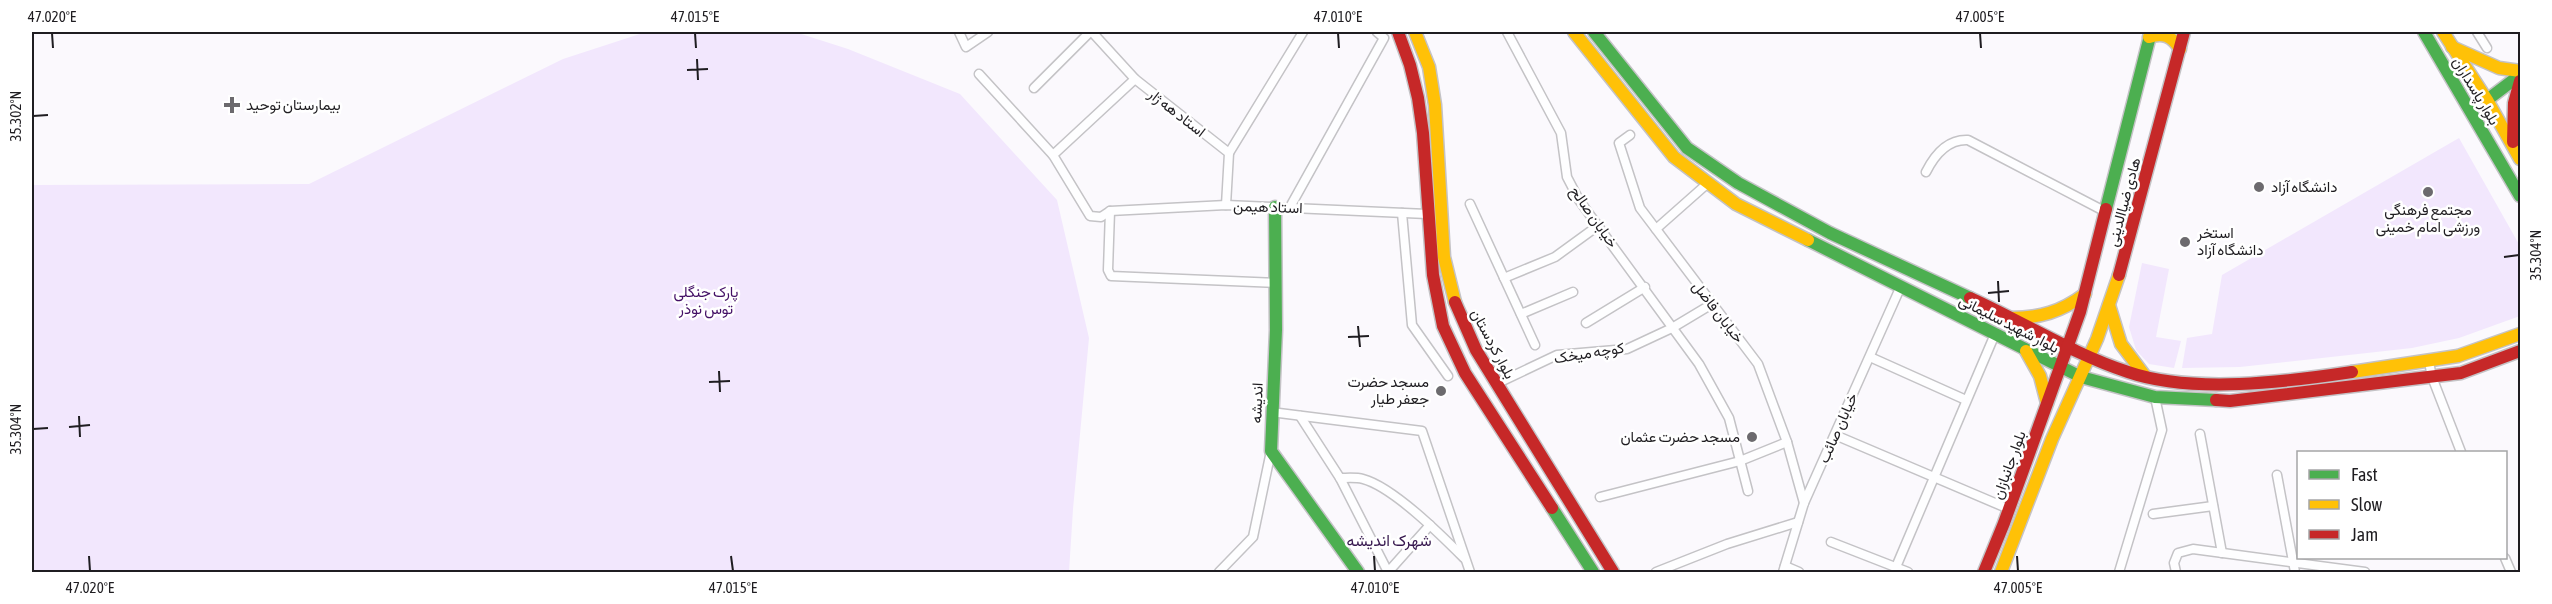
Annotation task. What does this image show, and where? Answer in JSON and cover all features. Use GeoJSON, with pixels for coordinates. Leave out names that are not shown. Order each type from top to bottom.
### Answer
{"type":"FeatureCollection","features":[{"type":"Feature","properties":{"kind":"main road"},"geometry":{"type":"LineString","coordinates":[[1398,32],[1413,70],[1421,108],[1426,214],[1439,312],[1461,366],[1593,573]]}},
{"type":"Feature","properties":{"kind":"main road","name":"بلوار کردستان"},"geometry":{"type":"LineString","coordinates":[[1415,32],[1429,67],[1435,105],[1444,257],[1455,302],[1476,350],[1613,573]]}},
{"type":"Feature","properties":{"kind":"main road","name":"بلوار شهید سلیمانی"},"geometry":{"type":"LineString","coordinates":[[1574,32],[1674,157],[1736,204],[2081,377],[2156,397],[2230,400],[2461,373],[2520,351]]}},
{"type":"Feature","properties":{"kind":"main road","name":"بلوار شهید سلیمانی"},"geometry":{"type":"LineString","coordinates":[[1594,32],[1687,148],[1738,183],[1830,233],[2089,357],[2130,373],[2172,382],[2232,384],[2334,375],[2458,356],[2520,334]]}},
{"type":"Feature","properties":{"kind":"main road","name":"هادی ضیاالدینی"},"geometry":{"type":"LineString","coordinates":[[2081,377],[2127,251],[2184,32]]}},
{"type":"Feature","properties":{"kind":"main road","name":"بلوار پاسداران"},"geometry":{"type":"LineString","coordinates":[[2424,32],[2520,196]]}},
{"type":"Feature","properties":{"kind":"main road","name":"بلوار پاسداران"},"geometry":{"type":"LineString","coordinates":[[2443,32],[2487,100],[2520,159]]}},
{"type":"Feature","properties":{"kind":"main road"},"geometry":{"type":"LineString","coordinates":[[2150,34],[2168,34],[2176,40],[2180,49]]}},
{"type":"Feature","properties":{"kind":"main road","name":"هادی ضیاالدینی"},"geometry":{"type":"LineString","coordinates":[[2062,368],[2085,294],[2150,34]]}},
{"type":"Feature","properties":{"kind":"main road"},"geometry":{"type":"LineString","coordinates":[[2452,47],[2499,68],[2520,73]]}},
{"type":"Feature","properties":{"kind":"main road"},"geometry":{"type":"LineString","coordinates":[[1600,65],[1611,65],[1613,55]]}},
{"type":"Feature","properties":{"kind":"main road"},"geometry":{"type":"LineString","coordinates":[[2487,100],[2520,73]]}},
{"type":"Feature","properties":{"kind":"main road"},"geometry":{"type":"LineString","coordinates":[[1615,84],[1618,75],[1628,74]]}},
{"type":"Feature","properties":{"kind":"main road"},"geometry":{"type":"LineString","coordinates":[[2513,146],[2512,113],[2515,92],[2520,81]]}},
{"type":"Feature","properties":{"kind":"main road","name":"اندیشه"},"geometry":{"type":"LineString","coordinates":[[1271,451],[1276,283],[1275,207]]}},
{"type":"Feature","properties":{"kind":"main road"},"geometry":{"type":"LineString","coordinates":[[1426,214],[1441,215]]}},
{"type":"Feature","properties":{"kind":"main road"},"geometry":{"type":"LineString","coordinates":[[2010,318],[2043,317],[2065,309],[2085,294]]}},
{"type":"Feature","properties":{"kind":"main road"},"geometry":{"type":"LineString","coordinates":[[2109,305],[2115,333],[2127,356],[2145,376]]}},
{"type":"Feature","properties":{"kind":"main road"},"geometry":{"type":"LineString","coordinates":[[2026,351],[2040,375],[2047,404]]}},
{"type":"Feature","properties":{"kind":"main road","name":"بلوار جانبازان"},"geometry":{"type":"LineString","coordinates":[[1984,573],[2062,368]]}},
{"type":"Feature","properties":{"kind":"main road","name":"بلوار جانبازان"},"geometry":{"type":"LineString","coordinates":[[2001,573],[2052,440],[2081,377]]}},
{"type":"Feature","properties":{"kind":"main road"},"geometry":{"type":"LineString","coordinates":[[1271,451],[1358,573]]}},
{"type":"Feature","properties":{"kind":"street"},"geometry":{"type":"LineString","coordinates":[[959,32],[966,46],[988,32]]}},
{"type":"Feature","properties":{"kind":"street"},"geometry":{"type":"LineString","coordinates":[[1034,88],[1091,32]]}},
{"type":"Feature","properties":{"kind":"street","name":"استاد هه ژار"},"geometry":{"type":"LineString","coordinates":[[1091,32],[1135,79],[1229,153]]}},
{"type":"Feature","properties":{"kind":"street"},"geometry":{"type":"LineString","coordinates":[[1226,205],[1229,153],[1303,32]]}},
{"type":"Feature","properties":{"kind":"street","name":"خیابان صالح"},"geometry":{"type":"LineString","coordinates":[[1507,32],[1561,133],[1567,177],[1579,200],[1645,287],[1699,364],[1729,418],[1748,491]]}},
{"type":"Feature","properties":{"kind":"street"},"geometry":{"type":"LineString","coordinates":[[2477,32],[2487,48]]}},
{"type":"Feature","properties":{"kind":"street"},"geometry":{"type":"LineString","coordinates":[[1290,207],[1380,35]]}},
{"type":"Feature","properties":{"kind":"street"},"geometry":{"type":"LineString","coordinates":[[979,74],[1053,155],[1135,79]]}},
{"type":"Feature","properties":{"kind":"street","name":"خیابان فاضل"},"geometry":{"type":"LineString","coordinates":[[1630,135],[1619,143],[1640,208],[1758,364],[1787,442],[1804,503]]}},
{"type":"Feature","properties":{"kind":"street"},"geometry":{"type":"LineString","coordinates":[[1926,172],[1932,160],[1941,150],[1956,139],[1968,140],[2106,212]]}},
{"type":"Feature","properties":{"kind":"street","name":"استاد هیمن"},"geometry":{"type":"LineString","coordinates":[[1053,155],[1090,216],[1101,217],[1110,211],[1226,205],[1426,214]]}},
{"type":"Feature","properties":{"kind":"street"},"geometry":{"type":"LineString","coordinates":[[1656,229],[1708,183]]}},
{"type":"Feature","properties":{"kind":"street"},"geometry":{"type":"LineString","coordinates":[[1470,204],[1534,345]]}},
{"type":"Feature","properties":{"kind":"street"},"geometry":{"type":"LineString","coordinates":[[1110,211],[1108,270],[1111,276],[1276,283]]}},
{"type":"Feature","properties":{"kind":"street"},"geometry":{"type":"LineString","coordinates":[[1402,213],[1412,325],[1448,376]]}},
{"type":"Feature","properties":{"kind":"street"},"geometry":{"type":"LineString","coordinates":[[1504,279],[1555,256],[1599,225]]}},
{"type":"Feature","properties":{"kind":"street","name":"خیابان صائب"},"geometry":{"type":"LineString","coordinates":[[1784,569],[1804,503],[1901,286]]}},
{"type":"Feature","properties":{"kind":"street"},"geometry":{"type":"LineString","coordinates":[[1586,323],[1645,287]]}},
{"type":"Feature","properties":{"kind":"street"},"geometry":{"type":"LineString","coordinates":[[1521,315],[1573,292]]}},
{"type":"Feature","properties":{"kind":"street","name":"کوچه میخک"},"geometry":{"type":"LineString","coordinates":[[1496,384],[1557,355],[1627,349],[1672,328],[1712,304]]}},
{"type":"Feature","properties":{"kind":"street"},"geometry":{"type":"LineString","coordinates":[[1896,567],[1995,334]]}},
{"type":"Feature","properties":{"kind":"street"},"geometry":{"type":"LineString","coordinates":[[1870,357],[1966,400]]}},
{"type":"Feature","properties":{"kind":"street"},"geometry":{"type":"LineString","coordinates":[[2428,362],[2460,451]]}},
{"type":"Feature","properties":{"kind":"street"},"geometry":{"type":"LineString","coordinates":[[2119,573],[2162,430],[2156,397]]}},
{"type":"Feature","properties":{"kind":"street"},"geometry":{"type":"LineString","coordinates":[[1271,412],[1422,431],[1470,573]]}},
{"type":"Feature","properties":{"kind":"street"},"geometry":{"type":"LineString","coordinates":[[1300,416],[1340,478],[1388,572],[1430,525]]}},
{"type":"Feature","properties":{"kind":"street"},"geometry":{"type":"LineString","coordinates":[[2200,434],[2222,553]]}},
{"type":"Feature","properties":{"kind":"street"},"geometry":{"type":"LineString","coordinates":[[1835,435],[2009,509]]}},
{"type":"Feature","properties":{"kind":"street"},"geometry":{"type":"LineString","coordinates":[[1600,497],[1740,461],[1787,442]]}},
{"type":"Feature","properties":{"kind":"street"},"geometry":{"type":"LineString","coordinates":[[1219,573],[1253,537],[1271,451]]}},
{"type":"Feature","properties":{"kind":"street"},"geometry":{"type":"LineString","coordinates":[[2277,474],[2294,568]]}},
{"type":"Feature","properties":{"kind":"street"},"geometry":{"type":"LineString","coordinates":[[1340,478],[1362,479],[1378,485],[1430,525],[1466,560]]}},
{"type":"Feature","properties":{"kind":"street"},"geometry":{"type":"LineString","coordinates":[[2153,514],[2213,506]]}},
{"type":"Feature","properties":{"kind":"street"},"geometry":{"type":"LineString","coordinates":[[1656,573],[1727,544],[1798,522]]}},
{"type":"Feature","properties":{"kind":"street"},"geometry":{"type":"LineString","coordinates":[[1831,542],[1908,573]]}},
{"type":"Feature","properties":{"kind":"street"},"geometry":{"type":"LineString","coordinates":[[2176,573],[2174,563],[2178,553],[2193,549],[2294,568],[2365,573]]}},
{"type":"Feature","properties":{"kind":"street"},"geometry":{"type":"LineString","coordinates":[[2505,559],[2511,573]]}},
{"type":"Feature","properties":{"kind":"street"},"geometry":{"type":"LineString","coordinates":[[1784,569],[1799,573]]}},
{"type":"Feature","properties":{"kind":"green space","name":"پارک جنگلی توس نوذر"},"geometry":{"type":"Polygon","coordinates":[[[646,32],[795,32],[848,49],[960,94],[1057,200],[1089,338],[1069,572],[32,572],[32,185],[309,184],[563,59],[646,32]]]}},
{"type":"Feature","properties":{"kind":"green space","name":"مجتمع فرهنگی ورزشی امام خمینی"},"geometry":{"type":"Polygon","coordinates":[[[2459,138],[2520,246],[2520,316],[2459,338],[2412,348],[2240,367],[2182,368],[2187,338],[2212,334],[2222,275],[2459,138]]]}},
{"type":"Feature","properties":{"kind":"green space"},"geometry":{"type":"Polygon","coordinates":[[[2142,263],[2169,269],[2156,337],[2181,341],[2174,368],[2149,364],[2136,350],[2129,327],[2142,263]]]}},
{"type":"Feature","properties":{"kind":"traffic: fast"},"geometry":{"type":"LineString","coordinates":[[1594,32],[1687,148],[1738,183],[1830,233],[1970,298]]}},
{"type":"Feature","properties":{"kind":"traffic: fast"},"geometry":{"type":"LineString","coordinates":[[2106,209],[2151,32]]}},
{"type":"Feature","properties":{"kind":"traffic: fast"},"geometry":{"type":"LineString","coordinates":[[2424,32],[2520,196]]}},
{"type":"Feature","properties":{"kind":"traffic: fast"},"geometry":{"type":"LineString","coordinates":[[2487,100],[2520,75]]}},
{"type":"Feature","properties":{"kind":"traffic: fast"},"geometry":{"type":"LineString","coordinates":[[1275,207],[1276,330],[1271,451],[1358,572]]}},
{"type":"Feature","properties":{"kind":"traffic: fast"},"geometry":{"type":"LineString","coordinates":[[1808,240],[2081,377],[2155,397],[2216,400]]}},
{"type":"Feature","properties":{"kind":"traffic: fast"},"geometry":{"type":"LineString","coordinates":[[1552,508],[1593,572]]}},
{"type":"Feature","properties":{"kind":"traffic: slow"},"geometry":{"type":"LineString","coordinates":[[1415,32],[1429,67],[1435,105],[1444,257],[1455,302]]}},
{"type":"Feature","properties":{"kind":"traffic: slow"},"geometry":{"type":"LineString","coordinates":[[1574,32],[1674,157],[1736,204],[1808,240]]}},
{"type":"Feature","properties":{"kind":"traffic: slow"},"geometry":{"type":"LineString","coordinates":[[2443,32],[2487,100],[2520,159]]}},
{"type":"Feature","properties":{"kind":"traffic: slow"},"geometry":{"type":"LineString","coordinates":[[2149,37],[2167,36],[2180,49]]}},
{"type":"Feature","properties":{"kind":"traffic: slow"},"geometry":{"type":"LineString","coordinates":[[2452,47],[2499,68],[2520,71]]}},
{"type":"Feature","properties":{"kind":"traffic: slow"},"geometry":{"type":"LineString","coordinates":[[2001,572],[2052,439],[2097,339],[2119,275]]}},
{"type":"Feature","properties":{"kind":"traffic: slow"},"geometry":{"type":"LineString","coordinates":[[2010,318],[2050,313],[2085,294]]}},
{"type":"Feature","properties":{"kind":"traffic: slow"},"geometry":{"type":"LineString","coordinates":[[2109,305],[2121,344],[2145,376]]}},
{"type":"Feature","properties":{"kind":"traffic: slow"},"geometry":{"type":"LineString","coordinates":[[2352,372],[2458,356],[2520,334]]}},
{"type":"Feature","properties":{"kind":"traffic: slow"},"geometry":{"type":"LineString","coordinates":[[2026,351],[2040,376],[2047,403]]}},
{"type":"Feature","properties":{"kind":"traffic: jam"},"geometry":{"type":"LineString","coordinates":[[1398,32],[1410,65],[1418,98],[1423,133],[1433,275],[1443,326],[1465,373],[1552,508]]}},
{"type":"Feature","properties":{"kind":"traffic: jam"},"geometry":{"type":"LineString","coordinates":[[2119,275],[2184,32]]}},
{"type":"Feature","properties":{"kind":"traffic: jam"},"geometry":{"type":"LineString","coordinates":[[2513,142],[2514,103],[2520,81]]}},
{"type":"Feature","properties":{"kind":"traffic: jam"},"geometry":{"type":"LineString","coordinates":[[1984,572],[2080,312],[2106,209]]}},
{"type":"Feature","properties":{"kind":"traffic: jam"},"geometry":{"type":"LineString","coordinates":[[1970,298],[2108,365],[2153,379],[2181,383],[2239,384],[2352,372]]}},
{"type":"Feature","properties":{"kind":"traffic: jam"},"geometry":{"type":"LineString","coordinates":[[1455,302],[1476,350],[1613,572]]}},
{"type":"Feature","properties":{"kind":"traffic: jam"},"geometry":{"type":"LineString","coordinates":[[2216,400],[2230,401],[2461,373],[2520,351]]}},
{"type":"Feature","properties":{"kind":"place","name":"بیمارستان توحید"},"geometry":{"type":"Point","coordinates":[232,105]}},
{"type":"Feature","properties":{"kind":"place","name":"دانشگاه آزاد"},"geometry":{"type":"Point","coordinates":[2259,187]}},
{"type":"Feature","properties":{"kind":"place","name":"مجتمع فرهنگی ورزشی امام خمینی"},"geometry":{"type":"Point","coordinates":[2428,192]}},
{"type":"Feature","properties":{"kind":"place","name":"استخر دانشگاه آزاد"},"geometry":{"type":"Point","coordinates":[2185,242]}},
{"type":"Feature","properties":{"kind":"place","name":"مسجد حضرت جعفر طیار"},"geometry":{"type":"Point","coordinates":[1441,391]}},
{"type":"Feature","properties":{"kind":"place","name":"مسجد حضرت عثمان"},"geometry":{"type":"Point","coordinates":[1752,437]}},
{"type":"Feature","properties":{"kind":"district","name":"شهرک اندیشه"},"geometry":{"type":"Point","coordinates":[1389,540]}}]}
